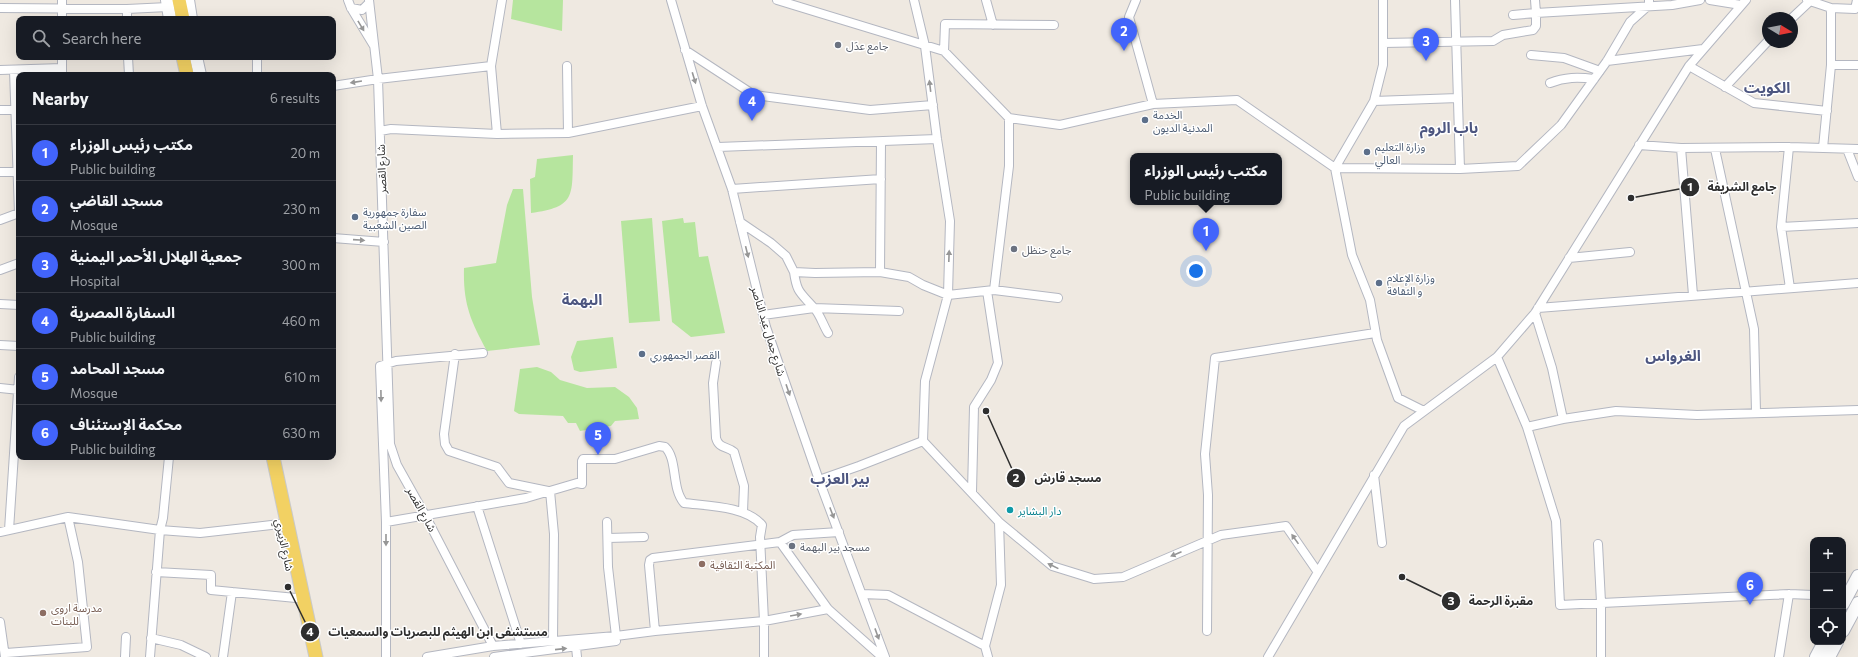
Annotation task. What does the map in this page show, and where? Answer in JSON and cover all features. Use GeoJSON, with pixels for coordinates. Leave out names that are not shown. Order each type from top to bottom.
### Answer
{"type":"FeatureCollection","features":[{"type":"Feature","properties":{"kind":"main road"},"geometry":{"type":"LineString","coordinates":[[179,0],[182,16]]}},
{"type":"Feature","properties":{"kind":"main road"},"geometry":{"type":"LineString","coordinates":[[188,0],[191,16]]}},
{"type":"Feature","properties":{"kind":"main road"},"geometry":{"type":"LineString","coordinates":[[169,7],[174,16]]}},
{"type":"Feature","properties":{"kind":"main road"},"geometry":{"type":"LineString","coordinates":[[178,60],[180,72]]}},
{"type":"Feature","properties":{"kind":"main road"},"geometry":{"type":"LineString","coordinates":[[184,60],[186,72]]}},
{"type":"Feature","properties":{"kind":"main road"},"geometry":{"type":"LineString","coordinates":[[190,60],[192,72]]}},
{"type":"Feature","properties":{"kind":"main road"},"geometry":{"type":"LineString","coordinates":[[197,60],[199,72]]}},
{"type":"Feature","properties":{"kind":"main road","name":"شارع الزبيري"},"geometry":{"type":"LineString","coordinates":[[267,460],[296,598],[313,655]]}},
{"type":"Feature","properties":{"kind":"main road","name":"شارع الزبيري"},"geometry":{"type":"LineString","coordinates":[[274,460],[313,655]]}},
{"type":"Feature","properties":{"kind":"main road","name":"شارع الزبيري"},"geometry":{"type":"LineString","coordinates":[[280,460],[314,625],[313,655]]}},
{"type":"Feature","properties":{"kind":"main road"},"geometry":{"type":"LineString","coordinates":[[1846,596],[1858,576]]}},
{"type":"Feature","properties":{"kind":"main road"},"geometry":{"type":"LineString","coordinates":[[1846,625],[1858,602]]}},
{"type":"Feature","properties":{"kind":"main road"},"geometry":{"type":"LineString","coordinates":[[1816,657],[1822,645]]}},
{"type":"Feature","properties":{"kind":"main road"},"geometry":{"type":"LineString","coordinates":[[1829,657],[1835,645]]}},
{"type":"Feature","properties":{"kind":"street"},"geometry":{"type":"LineString","coordinates":[[348,0],[351,8],[376,50]]}},
{"type":"Feature","properties":{"kind":"street"},"geometry":{"type":"LineString","coordinates":[[497,134],[491,66],[502,0]]}},
{"type":"Feature","properties":{"kind":"street","name":"شارع جمال عبد الناصر"},"geometry":{"type":"LineString","coordinates":[[671,0],[702,106],[732,189],[763,315],[819,480],[884,657]]}},
{"type":"Feature","properties":{"kind":"street"},"geometry":{"type":"LineString","coordinates":[[777,0],[944,51],[1009,118],[1060,125],[1153,104],[1237,100],[1335,168],[1460,169],[1518,166],[1561,126],[1607,61],[1630,22],[1649,3]]}},
{"type":"Feature","properties":{"kind":"street"},"geometry":{"type":"LineString","coordinates":[[914,0],[925,46],[932,105],[950,221],[948,295],[925,380],[924,441],[999,522],[1052,566],[1094,579],[1123,577],[1221,535],[1286,526],[1317,571]]}},
{"type":"Feature","properties":{"kind":"street"},"geometry":{"type":"LineString","coordinates":[[986,0],[992,25]]}},
{"type":"Feature","properties":{"kind":"street"},"geometry":{"type":"LineString","coordinates":[[1136,0],[1129,17],[1153,104]]}},
{"type":"Feature","properties":{"kind":"street"},"geometry":{"type":"LineString","coordinates":[[1384,0],[1383,65],[1374,101],[1335,168],[1352,255],[1370,300],[1375,333],[1398,398],[1424,411]]}},
{"type":"Feature","properties":{"kind":"street"},"geometry":{"type":"LineString","coordinates":[[1455,0],[1460,169]]}},
{"type":"Feature","properties":{"kind":"street"},"geometry":{"type":"LineString","coordinates":[[1383,43],[1493,41],[1503,35],[1533,30],[1536,26],[1535,0]]}},
{"type":"Feature","properties":{"kind":"street"},"geometry":{"type":"LineString","coordinates":[[1514,15],[1649,3],[1672,5],[1700,0]]}},
{"type":"Feature","properties":{"kind":"street"},"geometry":{"type":"LineString","coordinates":[[1710,0],[1743,2]]}},
{"type":"Feature","properties":{"kind":"street"},"geometry":{"type":"LineString","coordinates":[[1798,12],[1808,1],[1831,8],[1855,9],[1857,0]]}},
{"type":"Feature","properties":{"kind":"street"},"geometry":{"type":"LineString","coordinates":[[351,8],[362,10],[369,2]]}},
{"type":"Feature","properties":{"kind":"street","name":"شارع القصر"},"geometry":{"type":"LineString","coordinates":[[369,2],[376,50],[378,79],[390,444],[398,465],[426,514],[493,646]]}},
{"type":"Feature","properties":{"kind":"street"},"geometry":{"type":"LineString","coordinates":[[1268,657],[1317,571],[1404,426],[1497,357],[1537,311],[1689,66],[1743,2]]}},
{"type":"Feature","properties":{"kind":"street"},"geometry":{"type":"LineString","coordinates":[[0,8],[62,4],[127,9],[169,7]]}},
{"type":"Feature","properties":{"kind":"street"},"geometry":{"type":"LineString","coordinates":[[62,4],[62,16]]}},
{"type":"Feature","properties":{"kind":"street"},"geometry":{"type":"LineString","coordinates":[[1823,148],[1831,65],[1831,8]]}},
{"type":"Feature","properties":{"kind":"street"},"geometry":{"type":"LineString","coordinates":[[127,9],[127,16]]}},
{"type":"Feature","properties":{"kind":"street"},"geometry":{"type":"LineString","coordinates":[[944,51],[945,24],[1054,25]]}},
{"type":"Feature","properties":{"kind":"street"},"geometry":{"type":"LineString","coordinates":[[1725,87],[1762,47]]}},
{"type":"Feature","properties":{"kind":"street"},"geometry":{"type":"LineString","coordinates":[[1607,61],[1703,49]]}},
{"type":"Feature","properties":{"kind":"street"},"geometry":{"type":"LineString","coordinates":[[685,50],[754,95],[870,110],[932,105]]}},
{"type":"Feature","properties":{"kind":"street"},"geometry":{"type":"LineString","coordinates":[[1531,55],[1564,58],[1600,71]]}},
{"type":"Feature","properties":{"kind":"street"},"geometry":{"type":"LineString","coordinates":[[0,70],[62,72],[62,60]]}},
{"type":"Feature","properties":{"kind":"street"},"geometry":{"type":"LineString","coordinates":[[128,60],[129,72]]}},
{"type":"Feature","properties":{"kind":"street"},"geometry":{"type":"LineString","coordinates":[[256,72],[257,60]]}},
{"type":"Feature","properties":{"kind":"street"},"geometry":{"type":"LineString","coordinates":[[1831,65],[1858,65]]}},
{"type":"Feature","properties":{"kind":"street"},"geometry":{"type":"LineString","coordinates":[[336,86],[378,79],[491,66]]}},
{"type":"Feature","properties":{"kind":"street"},"geometry":{"type":"LineString","coordinates":[[567,66],[568,133]]}},
{"type":"Feature","properties":{"kind":"street"},"geometry":{"type":"LineString","coordinates":[[1689,66],[1754,103],[1827,111]]}},
{"type":"Feature","properties":{"kind":"street"},"geometry":{"type":"LineString","coordinates":[[14,70],[16,97]]}},
{"type":"Feature","properties":{"kind":"street"},"geometry":{"type":"LineString","coordinates":[[1550,83],[1562,78],[1574,77],[1594,79]]}},
{"type":"Feature","properties":{"kind":"street"},"geometry":{"type":"LineString","coordinates":[[1374,101],[1458,98]]}},
{"type":"Feature","properties":{"kind":"street"},"geometry":{"type":"LineString","coordinates":[[380,131],[391,129],[497,134],[568,133],[702,106]]}},
{"type":"Feature","properties":{"kind":"street"},"geometry":{"type":"LineString","coordinates":[[0,110],[16,110]]}},
{"type":"Feature","properties":{"kind":"street"},"geometry":{"type":"LineString","coordinates":[[972,492],[974,407],[991,380],[998,363],[990,291],[1009,166],[1009,118]]}},
{"type":"Feature","properties":{"kind":"street"},"geometry":{"type":"LineString","coordinates":[[718,147],[881,142],[937,138]]}},
{"type":"Feature","properties":{"kind":"street"},"geometry":{"type":"LineString","coordinates":[[880,272],[881,142]]}},
{"type":"Feature","properties":{"kind":"street"},"geometry":{"type":"LineString","coordinates":[[1640,146],[1715,149],[1789,147],[1858,149]]}},
{"type":"Feature","properties":{"kind":"street"},"geometry":{"type":"LineString","coordinates":[[1789,147],[1781,227],[1790,288]]}},
{"type":"Feature","properties":{"kind":"street"},"geometry":{"type":"LineString","coordinates":[[1681,148],[1693,295]]}},
{"type":"Feature","properties":{"kind":"street"},"geometry":{"type":"LineString","coordinates":[[1715,149],[1754,329],[1756,412]]}},
{"type":"Feature","properties":{"kind":"street"},"geometry":{"type":"LineString","coordinates":[[1847,149],[1858,177]]}},
{"type":"Feature","properties":{"kind":"street"},"geometry":{"type":"LineString","coordinates":[[0,172],[16,171]]}},
{"type":"Feature","properties":{"kind":"street"},"geometry":{"type":"LineString","coordinates":[[732,189],[881,179]]}},
{"type":"Feature","properties":{"kind":"street"},"geometry":{"type":"LineString","coordinates":[[0,220],[16,214]]}},
{"type":"Feature","properties":{"kind":"street"},"geometry":{"type":"LineString","coordinates":[[740,222],[771,242],[786,256],[794,272],[798,290],[802,297],[814,308],[828,333]]}},
{"type":"Feature","properties":{"kind":"street"},"geometry":{"type":"LineString","coordinates":[[1781,227],[1858,223]]}},
{"type":"Feature","properties":{"kind":"street"},"geometry":{"type":"LineString","coordinates":[[336,238],[384,242]]}},
{"type":"Feature","properties":{"kind":"street"},"geometry":{"type":"LineString","coordinates":[[1570,258],[1630,252]]}},
{"type":"Feature","properties":{"kind":"street"},"geometry":{"type":"LineString","coordinates":[[0,270],[16,264]]}},
{"type":"Feature","properties":{"kind":"street"},"geometry":{"type":"LineString","coordinates":[[794,272],[815,274],[880,272],[909,277],[923,285],[948,295],[990,291],[1058,298]]}},
{"type":"Feature","properties":{"kind":"street"},"geometry":{"type":"LineString","coordinates":[[1537,311],[1693,295],[1858,283]]}},
{"type":"Feature","properties":{"kind":"street"},"geometry":{"type":"LineString","coordinates":[[0,304],[16,304]]}},
{"type":"Feature","properties":{"kind":"street"},"geometry":{"type":"LineString","coordinates":[[763,315],[814,308],[899,311]]}},
{"type":"Feature","properties":{"kind":"street"},"geometry":{"type":"LineString","coordinates":[[1537,311],[1552,368],[1563,419]]}},
{"type":"Feature","properties":{"kind":"street"},"geometry":{"type":"LineString","coordinates":[[1207,631],[1208,541],[1205,454],[1215,358],[1375,333]]}},
{"type":"Feature","properties":{"kind":"street"},"geometry":{"type":"LineString","coordinates":[[0,345],[16,346]]}},
{"type":"Feature","properties":{"kind":"street"},"geometry":{"type":"LineString","coordinates":[[388,362],[455,354],[483,353]]}},
{"type":"Feature","properties":{"kind":"street"},"geometry":{"type":"LineString","coordinates":[[455,354],[444,434],[444,444],[449,451],[459,456],[497,467],[509,483],[550,491]]}},
{"type":"Feature","properties":{"kind":"street"},"geometry":{"type":"LineString","coordinates":[[1497,357],[1527,427],[1556,522],[1560,605],[1789,594],[1810,595]]}},
{"type":"Feature","properties":{"kind":"street","name":"شارع القصر"},"geometry":{"type":"LineString","coordinates":[[386,657],[386,522],[380,366],[388,362]]}},
{"type":"Feature","properties":{"kind":"street"},"geometry":{"type":"LineString","coordinates":[[716,363],[713,383],[716,438],[717,443],[722,448],[730,449],[734,452],[744,486],[743,512]]}},
{"type":"Feature","properties":{"kind":"street"},"geometry":{"type":"LineString","coordinates":[[0,388],[16,390]]}},
{"type":"Feature","properties":{"kind":"street"},"geometry":{"type":"LineString","coordinates":[[1527,427],[1563,419],[1616,411],[1697,415],[1858,410]]}},
{"type":"Feature","properties":{"kind":"street"},"geometry":{"type":"LineString","coordinates":[[9,530],[16,421]]}},
{"type":"Feature","properties":{"kind":"street"},"geometry":{"type":"LineString","coordinates":[[819,480],[924,441]]}},
{"type":"Feature","properties":{"kind":"street"},"geometry":{"type":"LineString","coordinates":[[386,522],[526,498],[577,484],[582,484],[583,459],[616,459],[659,446],[664,447],[670,454],[679,496],[684,503],[743,512],[762,525],[760,544],[764,621],[764,657]]}},
{"type":"Feature","properties":{"kind":"street"},"geometry":{"type":"LineString","coordinates":[[150,657],[156,572],[169,460]]}},
{"type":"Feature","properties":{"kind":"street"},"geometry":{"type":"LineString","coordinates":[[383,466],[398,465]]}},
{"type":"Feature","properties":{"kind":"street"},"geometry":{"type":"LineString","coordinates":[[1374,475],[1382,543]]}},
{"type":"Feature","properties":{"kind":"street"},"geometry":{"type":"LineString","coordinates":[[550,491],[554,534],[553,641]]}},
{"type":"Feature","properties":{"kind":"street"},"geometry":{"type":"LineString","coordinates":[[477,506],[521,644]]}},
{"type":"Feature","properties":{"kind":"street"},"geometry":{"type":"LineString","coordinates":[[0,622],[5,655],[39,654],[87,647],[78,562],[68,517]]}},
{"type":"Feature","properties":{"kind":"street"},"geometry":{"type":"LineString","coordinates":[[0,532],[68,517],[160,530],[200,533],[280,524]]}},
{"type":"Feature","properties":{"kind":"street"},"geometry":{"type":"LineString","coordinates":[[607,522],[608,567],[616,636]]}},
{"type":"Feature","properties":{"kind":"street"},"geometry":{"type":"LineString","coordinates":[[988,657],[985,646],[1000,585],[999,522]]}},
{"type":"Feature","properties":{"kind":"street"},"geometry":{"type":"LineString","coordinates":[[655,631],[649,565],[650,560],[653,558],[780,542],[793,535],[839,532]]}},
{"type":"Feature","properties":{"kind":"street"},"geometry":{"type":"LineString","coordinates":[[608,538],[644,537]]}},
{"type":"Feature","properties":{"kind":"street"},"geometry":{"type":"LineString","coordinates":[[780,542],[828,609],[884,657]]}},
{"type":"Feature","properties":{"kind":"street"},"geometry":{"type":"LineString","coordinates":[[1598,544],[1601,602],[1601,657]]}},
{"type":"Feature","properties":{"kind":"street"},"geometry":{"type":"LineString","coordinates":[[156,572],[211,575],[211,590],[296,598]]}},
{"type":"Feature","properties":{"kind":"street"},"geometry":{"type":"LineString","coordinates":[[223,657],[232,592]]}},
{"type":"Feature","properties":{"kind":"street"},"geometry":{"type":"LineString","coordinates":[[862,594],[888,595],[985,646]]}},
{"type":"Feature","properties":{"kind":"street"},"geometry":{"type":"LineString","coordinates":[[1779,657],[1789,594]]}},
{"type":"Feature","properties":{"kind":"street"},"geometry":{"type":"LineString","coordinates":[[427,657],[469,653],[493,646],[616,636],[764,621],[828,609]]}},
{"type":"Feature","properties":{"kind":"street"},"geometry":{"type":"LineString","coordinates":[[499,657],[545,654],[576,647],[729,624]]}},
{"type":"Feature","properties":{"kind":"street"},"geometry":{"type":"LineString","coordinates":[[125,657],[126,637]]}},
{"type":"Feature","properties":{"kind":"street"},"geometry":{"type":"LineString","coordinates":[[151,638],[181,645],[206,657]]}},
{"type":"Feature","properties":{"kind":"street"},"geometry":{"type":"LineString","coordinates":[[576,647],[577,657]]}},
{"type":"Feature","properties":{"kind":"green space"},"geometry":{"type":"Polygon","coordinates":[[[513,0],[563,0],[562,31],[511,19],[513,0]]]}},
{"type":"Feature","properties":{"kind":"green space"},"geometry":{"type":"Polygon","coordinates":[[[573,155],[571,190],[564,203],[556,207],[531,213],[530,179],[535,177],[537,159],[573,155]]]}},
{"type":"Feature","properties":{"kind":"green space"},"geometry":{"type":"Polygon","coordinates":[[[513,189],[523,189],[532,297],[540,345],[487,351],[476,330],[466,301],[464,268],[496,263],[507,205],[513,189]]]}},
{"type":"Feature","properties":{"kind":"green space"},"geometry":{"type":"Polygon","coordinates":[[[652,218],[660,321],[629,323],[621,221],[652,218]]]}},
{"type":"Feature","properties":{"kind":"green space"},"geometry":{"type":"Polygon","coordinates":[[[683,218],[684,223],[695,222],[699,257],[708,256],[725,333],[691,337],[672,322],[662,221],[683,218]]]}},
{"type":"Feature","properties":{"kind":"green space"},"geometry":{"type":"Polygon","coordinates":[[[613,337],[617,368],[580,372],[574,370],[571,357],[577,341],[613,337]]]}},
{"type":"Feature","properties":{"kind":"green space"},"geometry":{"type":"Polygon","coordinates":[[[537,367],[551,372],[560,380],[587,388],[615,387],[629,397],[637,408],[639,419],[615,421],[611,426],[580,431],[576,423],[568,423],[563,416],[519,414],[514,411],[520,369],[537,367]]]}},
{"type":"Feature","properties":{"kind":"place","name":"جامع عدَل"},"geometry":{"type":"Point","coordinates":[838,45]}},
{"type":"Feature","properties":{"kind":"place","name":"مسجد القاضي"},"geometry":{"type":"Point","coordinates":[1124,51]}},
{"type":"Feature","properties":{"kind":"place","name":"جمعية الهلال الأحمر اليمنية"},"geometry":{"type":"Point","coordinates":[1426,61]}},
{"type":"Feature","properties":{"kind":"place","name":"الخدمة المدنية الديون"},"geometry":{"type":"Point","coordinates":[1145,120]}},
{"type":"Feature","properties":{"kind":"place","name":"السفارة المصرية"},"geometry":{"type":"Point","coordinates":[752,121]}},
{"type":"Feature","properties":{"kind":"place","name":"وزارة التعليم العالي"},"geometry":{"type":"Point","coordinates":[1367,152]}},
{"type":"Feature","properties":{"kind":"place","name":"جامع الشريفة"},"geometry":{"type":"Point","coordinates":[1631,198]}},
{"type":"Feature","properties":{"kind":"place","name":"سفارة جمهورية الصين الشعبية"},"geometry":{"type":"Point","coordinates":[355,217]}},
{"type":"Feature","properties":{"kind":"place","name":"جامع حنظل"},"geometry":{"type":"Point","coordinates":[1014,249]}},
{"type":"Feature","properties":{"kind":"place","name":"مكتب رئيس الوزراء"},"geometry":{"type":"Point","coordinates":[1206,251]}},
{"type":"Feature","properties":{"kind":"place","name":"وزارة الإعلام و الثقافة"},"geometry":{"type":"Point","coordinates":[1379,283]}},
{"type":"Feature","properties":{"kind":"place","name":"القصر الجمهوري"},"geometry":{"type":"Point","coordinates":[642,354]}},
{"type":"Feature","properties":{"kind":"place","name":"مسجد قارش"},"geometry":{"type":"Point","coordinates":[986,411]}},
{"type":"Feature","properties":{"kind":"place","name":"مسجد المحامد"},"geometry":{"type":"Point","coordinates":[598,455]}},
{"type":"Feature","properties":{"kind":"place","name":"دار البشاير"},"geometry":{"type":"Point","coordinates":[1010,510]}},
{"type":"Feature","properties":{"kind":"place","name":"مسجد بير البهمة"},"geometry":{"type":"Point","coordinates":[792,546]}},
{"type":"Feature","properties":{"kind":"place","name":"المكتبة الثقافية"},"geometry":{"type":"Point","coordinates":[702,564]}},
{"type":"Feature","properties":{"kind":"place","name":"مقبرة الرحمة"},"geometry":{"type":"Point","coordinates":[1402,577]}},
{"type":"Feature","properties":{"kind":"place","name":"مستشفى ابن الهيثم للبصريات والسمعيات"},"geometry":{"type":"Point","coordinates":[288,587]}},
{"type":"Feature","properties":{"kind":"place","name":"محكمة الإستئناف"},"geometry":{"type":"Point","coordinates":[1750,605]}},
{"type":"Feature","properties":{"kind":"place","name":"مدرسة اروى للبنات"},"geometry":{"type":"Point","coordinates":[43,613]}},
{"type":"Feature","properties":{"kind":"district","name":"الكويت"},"geometry":{"type":"Point","coordinates":[1767,87]}},
{"type":"Feature","properties":{"kind":"district","name":"باب الروم"},"geometry":{"type":"Point","coordinates":[1449,127]}},
{"type":"Feature","properties":{"kind":"district","name":"البهمة"},"geometry":{"type":"Point","coordinates":[582,299]}},
{"type":"Feature","properties":{"kind":"district","name":"الغرواس"},"geometry":{"type":"Point","coordinates":[1673,355]}},
{"type":"Feature","properties":{"kind":"district","name":"بير العزب"},"geometry":{"type":"Point","coordinates":[840,478]}}]}
